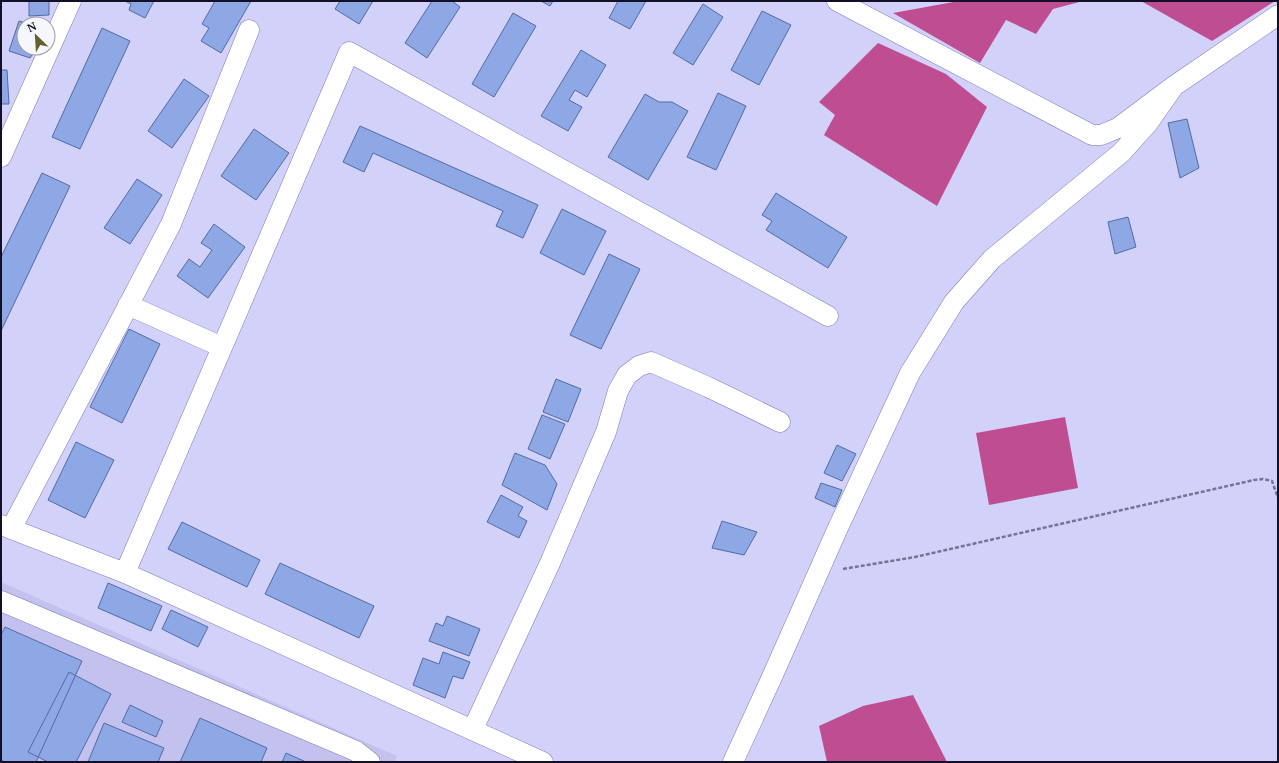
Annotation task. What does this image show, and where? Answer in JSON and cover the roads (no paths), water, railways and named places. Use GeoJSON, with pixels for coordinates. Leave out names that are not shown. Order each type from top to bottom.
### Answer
{"type":"FeatureCollection","features":[{"type":"Feature","properties":{"kind":"street"},"geometry":{"type":"LineString","coordinates":[[1,157],[72,1]]}},
{"type":"Feature","properties":{"kind":"street"},"geometry":{"type":"LineString","coordinates":[[837,1],[1092,135],[1101,135],[1118,128],[1174,86],[1278,15]]}},
{"type":"Feature","properties":{"kind":"street"},"geometry":{"type":"LineString","coordinates":[[249,30],[171,224],[6,527],[125,573],[473,729],[543,762]]}},
{"type":"Feature","properties":{"kind":"street"},"geometry":{"type":"LineString","coordinates":[[125,573],[349,52],[828,316]]}},
{"type":"Feature","properties":{"kind":"street"},"geometry":{"type":"LineString","coordinates":[[733,762],[817,574],[910,373],[954,302],[992,259],[1121,153],[1148,123],[1174,86]]}},
{"type":"Feature","properties":{"kind":"street"},"geometry":{"type":"LineString","coordinates":[[128,305],[222,348]]}},
{"type":"Feature","properties":{"kind":"street"},"geometry":{"type":"LineString","coordinates":[[473,729],[550,563],[606,432],[618,391],[627,376],[639,366],[651,362],[708,387],[780,422]]}},
{"type":"Feature","properties":{"kind":"street"},"geometry":{"type":"LineString","coordinates":[[1,601],[356,751],[370,762]]}}]}
